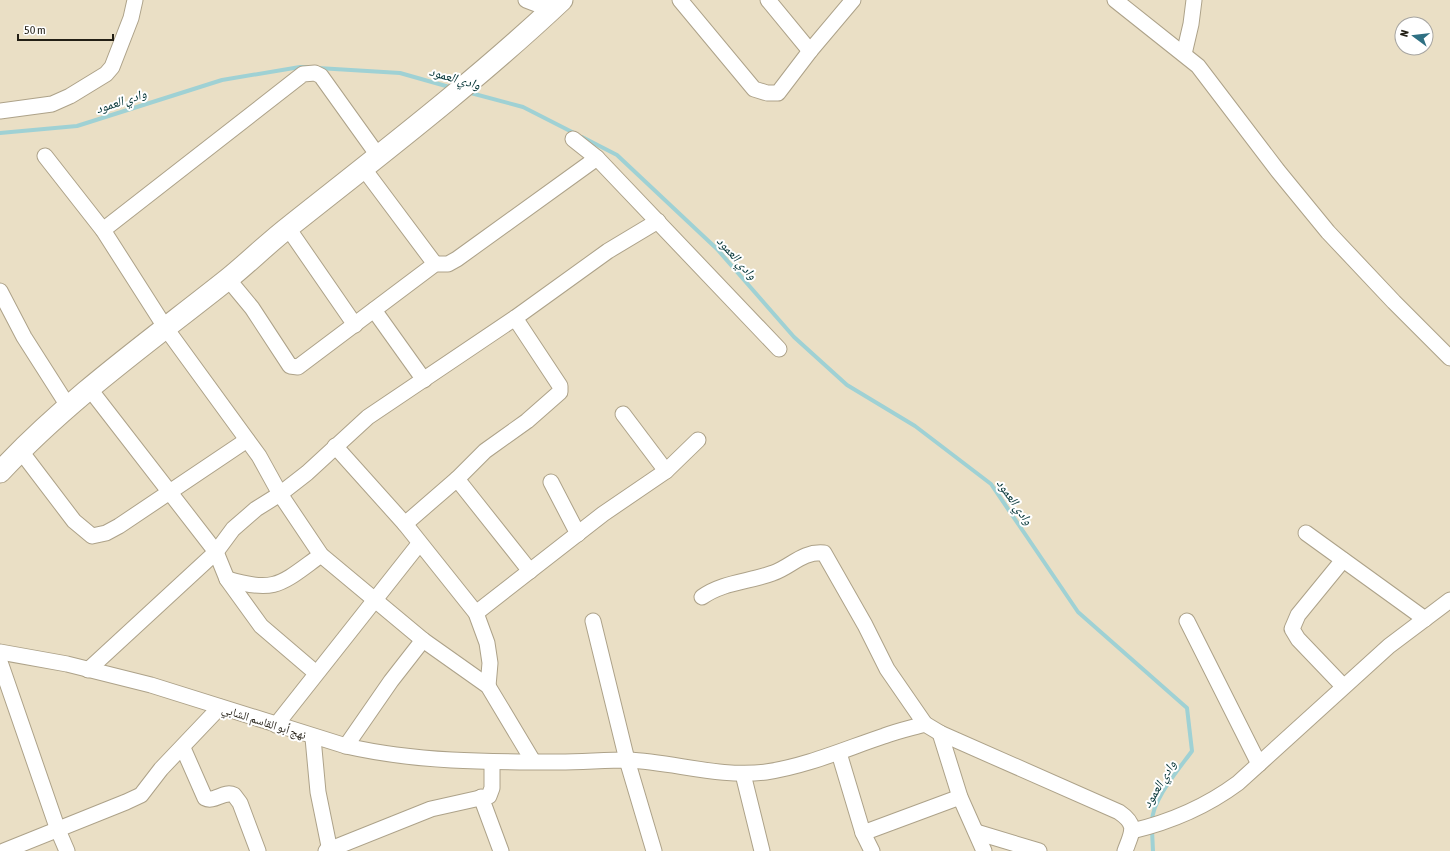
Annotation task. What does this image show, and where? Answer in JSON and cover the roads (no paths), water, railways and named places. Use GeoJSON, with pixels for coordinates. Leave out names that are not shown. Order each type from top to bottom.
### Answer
{"type":"FeatureCollection","features":[{"type":"Feature","properties":{"kind":"street"},"geometry":{"type":"LineString","coordinates":[[0,111],[52,104],[70,96],[106,74],[112,67],[128,25],[135,0]]}},
{"type":"Feature","properties":{"kind":"street"},"geometry":{"type":"LineString","coordinates":[[526,0],[557,5]]}},
{"type":"Feature","properties":{"kind":"street"},"geometry":{"type":"LineString","coordinates":[[680,0],[754,89],[767,94],[778,93],[810,51],[853,0]]}},
{"type":"Feature","properties":{"kind":"street"},"geometry":{"type":"LineString","coordinates":[[768,0],[810,51]]}},
{"type":"Feature","properties":{"kind":"street"},"geometry":{"type":"LineString","coordinates":[[1115,0],[1198,66],[1278,171],[1328,232],[1394,302],[1450,358]]}},
{"type":"Feature","properties":{"kind":"street"},"geometry":{"type":"LineString","coordinates":[[1184,54],[1191,24],[1194,0]]}},
{"type":"Feature","properties":{"kind":"street"},"geometry":{"type":"LineString","coordinates":[[0,472],[20,450],[89,388],[228,279],[288,228],[451,98],[557,5]]}},
{"type":"Feature","properties":{"kind":"street"},"geometry":{"type":"LineString","coordinates":[[103,230],[303,74],[315,73],[321,76],[371,163],[435,264]]}},
{"type":"Feature","properties":{"kind":"street"},"geometry":{"type":"LineString","coordinates":[[573,139],[597,158],[780,349]]}},
{"type":"Feature","properties":{"kind":"street"},"geometry":{"type":"LineString","coordinates":[[45,156],[103,230],[165,327],[247,440],[280,494],[321,555],[423,640],[488,686],[533,761]]}},
{"type":"Feature","properties":{"kind":"street"},"geometry":{"type":"LineString","coordinates":[[228,279],[252,308],[290,366],[298,367],[435,264],[448,264],[457,259],[597,158]]}},
{"type":"Feature","properties":{"kind":"street"},"geometry":{"type":"LineString","coordinates":[[88,670],[216,552],[233,529],[256,509],[280,494],[307,473],[368,417],[514,318],[608,251],[658,221]]}},
{"type":"Feature","properties":{"kind":"street"},"geometry":{"type":"LineString","coordinates":[[288,228],[355,325]]}},
{"type":"Feature","properties":{"kind":"street"},"geometry":{"type":"LineString","coordinates":[[0,291],[24,337],[68,406]]}},
{"type":"Feature","properties":{"kind":"street"},"geometry":{"type":"LineString","coordinates":[[374,310],[424,380]]}},
{"type":"Feature","properties":{"kind":"street"},"geometry":{"type":"LineString","coordinates":[[405,524],[457,479],[484,451],[527,421],[560,392],[560,386],[514,318]]}},
{"type":"Feature","properties":{"kind":"street"},"geometry":{"type":"LineString","coordinates":[[89,388],[216,552],[227,579],[261,626],[316,673]]}},
{"type":"Feature","properties":{"kind":"street"},"geometry":{"type":"LineString","coordinates":[[623,414],[666,471]]}},
{"type":"Feature","properties":{"kind":"street"},"geometry":{"type":"LineString","coordinates":[[20,450],[74,521],[92,536],[113,530],[247,440]]}},
{"type":"Feature","properties":{"kind":"street"},"geometry":{"type":"LineString","coordinates":[[476,613],[578,534],[666,471],[698,440]]}},
{"type":"Feature","properties":{"kind":"street"},"geometry":{"type":"LineString","coordinates":[[335,446],[405,524],[419,544],[476,613],[487,643],[490,663],[488,686]]}},
{"type":"Feature","properties":{"kind":"street"},"geometry":{"type":"LineString","coordinates":[[457,479],[530,571]]}},
{"type":"Feature","properties":{"kind":"street"},"geometry":{"type":"LineString","coordinates":[[551,482],[578,534]]}},
{"type":"Feature","properties":{"kind":"street"},"geometry":{"type":"LineString","coordinates":[[1306,533],[1425,620]]}},
{"type":"Feature","properties":{"kind":"street"},"geometry":{"type":"LineString","coordinates":[[276,725],[419,544]]}},
{"type":"Feature","properties":{"kind":"street"},"geometry":{"type":"LineString","coordinates":[[702,597],[718,588],[774,573],[805,555],[817,552],[824,553],[865,625],[887,669],[925,724],[940,733],[1119,812],[1139,830]]}},
{"type":"Feature","properties":{"kind":"street"},"geometry":{"type":"LineString","coordinates":[[227,579],[250,586],[271,586],[286,580],[321,555]]}},
{"type":"Feature","properties":{"kind":"street"},"geometry":{"type":"LineString","coordinates":[[1343,560],[1298,615],[1292,629],[1298,639],[1343,686]]}},
{"type":"Feature","properties":{"kind":"street"},"geometry":{"type":"LineString","coordinates":[[1125,851],[1139,830],[1164,823],[1224,793],[1238,783],[1343,686],[1389,646],[1450,600]]}},
{"type":"Feature","properties":{"kind":"street"},"geometry":{"type":"LineString","coordinates":[[593,621],[627,760],[654,851]]}},
{"type":"Feature","properties":{"kind":"street"},"geometry":{"type":"LineString","coordinates":[[1187,621],[1258,764]]}},
{"type":"Feature","properties":{"kind":"street"},"geometry":{"type":"LineString","coordinates":[[346,746],[391,681],[423,640]]}},
{"type":"Feature","properties":{"kind":"street","name":"نهج أبو القاسم الشابي"},"geometry":{"type":"LineString","coordinates":[[0,652],[88,670],[151,685],[313,738],[374,753],[404,757],[492,762],[627,760],[661,762],[743,774],[787,767],[839,753],[883,736],[925,724]]}},
{"type":"Feature","properties":{"kind":"street"},"geometry":{"type":"LineString","coordinates":[[0,662],[58,830],[67,851]]}},
{"type":"Feature","properties":{"kind":"street"},"geometry":{"type":"LineString","coordinates":[[4,851],[141,795],[161,769],[183,748],[220,707]]}},
{"type":"Feature","properties":{"kind":"street"},"geometry":{"type":"LineString","coordinates":[[940,733],[960,797],[984,851]]}},
{"type":"Feature","properties":{"kind":"street"},"geometry":{"type":"LineString","coordinates":[[313,738],[318,792],[329,851],[431,808],[490,794],[492,762]]}},
{"type":"Feature","properties":{"kind":"street"},"geometry":{"type":"LineString","coordinates":[[183,748],[205,798],[211,799],[226,793],[234,795],[240,803],[258,851]]}},
{"type":"Feature","properties":{"kind":"street"},"geometry":{"type":"LineString","coordinates":[[839,753],[863,833],[872,851]]}},
{"type":"Feature","properties":{"kind":"street"},"geometry":{"type":"LineString","coordinates":[[743,774],[762,851]]}},
{"type":"Feature","properties":{"kind":"street"},"geometry":{"type":"LineString","coordinates":[[481,797],[501,851]]}},
{"type":"Feature","properties":{"kind":"street"},"geometry":{"type":"LineString","coordinates":[[863,833],[960,797]]}},
{"type":"Feature","properties":{"kind":"street"},"geometry":{"type":"LineString","coordinates":[[976,832],[1039,851]]}},
{"type":"Feature","properties":{"kind":"waterway","name":"وادي العمود"},"geometry":{"type":"LineString","coordinates":[[0,133],[77,126],[222,80],[307,67]]}},
{"type":"Feature","properties":{"kind":"waterway","name":"وادي العمود"},"geometry":{"type":"LineString","coordinates":[[318,68],[400,73],[453,88]]}},
{"type":"Feature","properties":{"kind":"waterway","name":"وادي العمود"},"geometry":{"type":"LineString","coordinates":[[467,92],[523,107],[576,134]]}},
{"type":"Feature","properties":{"kind":"waterway","name":"وادي العمود"},"geometry":{"type":"LineString","coordinates":[[582,137],[617,155],[717,249],[794,337],[847,385],[915,426],[991,484],[1078,612],[1187,708],[1192,751],[1161,795],[1153,814],[1152,823]]}},
{"type":"Feature","properties":{"kind":"waterway","name":"وادي العمود"},"geometry":{"type":"LineString","coordinates":[[1152,830],[1153,851]]}}]}
